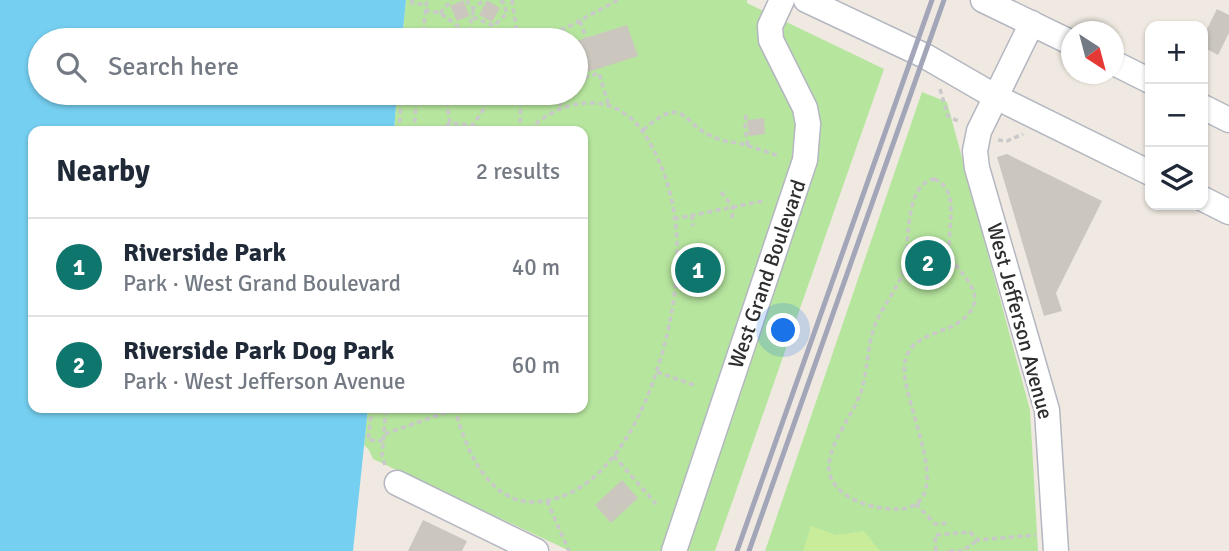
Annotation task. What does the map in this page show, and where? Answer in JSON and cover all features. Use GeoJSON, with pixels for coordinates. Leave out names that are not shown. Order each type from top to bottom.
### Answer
{"type":"FeatureCollection","features":[{"type":"Feature","properties":{"kind":"street","name":"West Grand Boulevard"},"geometry":{"type":"LineString","coordinates":[[674,551],[805,160],[808,124],[805,107],[771,40],[770,26],[782,0]]}},
{"type":"Feature","properties":{"kind":"street"},"geometry":{"type":"LineString","coordinates":[[806,0],[925,56],[996,97],[1145,171]]}},
{"type":"Feature","properties":{"kind":"street"},"geometry":{"type":"LineString","coordinates":[[983,0],[1061,38]]}},
{"type":"Feature","properties":{"kind":"street","name":"West Jefferson Avenue"},"geometry":{"type":"LineString","coordinates":[[1032,23],[979,131],[975,151],[977,168],[1047,410],[1056,542]]}},
{"type":"Feature","properties":{"kind":"street"},"geometry":{"type":"LineString","coordinates":[[1124,68],[1145,78]]}},
{"type":"Feature","properties":{"kind":"street"},"geometry":{"type":"LineString","coordinates":[[1208,110],[1229,120]]}},
{"type":"Feature","properties":{"kind":"street"},"geometry":{"type":"LineString","coordinates":[[1208,202],[1229,212]]}},
{"type":"Feature","properties":{"kind":"street"},"geometry":{"type":"LineString","coordinates":[[397,483],[536,551]]}},
{"type":"Feature","properties":{"kind":"path"},"geometry":{"type":"LineString","coordinates":[[412,0],[412,3],[426,5],[440,13],[461,28]]}},
{"type":"Feature","properties":{"kind":"path"},"geometry":{"type":"LineString","coordinates":[[440,13],[453,0]]}},
{"type":"Feature","properties":{"kind":"path"},"geometry":{"type":"LineString","coordinates":[[467,0],[470,7],[474,8]]}},
{"type":"Feature","properties":{"kind":"path"},"geometry":{"type":"LineString","coordinates":[[470,28],[474,8],[484,0]]}},
{"type":"Feature","properties":{"kind":"path"},"geometry":{"type":"LineString","coordinates":[[499,0],[503,2],[507,13]]}},
{"type":"Feature","properties":{"kind":"path"},"geometry":{"type":"LineString","coordinates":[[512,0],[517,28]]}},
{"type":"Feature","properties":{"kind":"path"},"geometry":{"type":"LineString","coordinates":[[561,28],[580,21],[618,0]]}},
{"type":"Feature","properties":{"kind":"path"},"geometry":{"type":"LineString","coordinates":[[423,28],[426,5]]}},
{"type":"Feature","properties":{"kind":"path"},"geometry":{"type":"LineString","coordinates":[[473,17],[494,26],[507,13],[515,12]]}},
{"type":"Feature","properties":{"kind":"path"},"geometry":{"type":"LineString","coordinates":[[580,21],[582,28]]}},
{"type":"Feature","properties":{"kind":"path"},"geometry":{"type":"LineString","coordinates":[[588,76],[599,73],[608,106]]}},
{"type":"Feature","properties":{"kind":"path"},"geometry":{"type":"LineString","coordinates":[[456,413],[463,437],[485,475],[512,498],[529,502],[565,496],[583,485],[614,456],[640,415],[657,372],[674,297],[677,266],[674,219],[661,164],[643,130],[631,118],[608,106],[588,103]]}},
{"type":"Feature","properties":{"kind":"path"},"geometry":{"type":"LineString","coordinates":[[399,126],[401,105]]}},
{"type":"Feature","properties":{"kind":"path"},"geometry":{"type":"LineString","coordinates":[[415,126],[417,105]]}},
{"type":"Feature","properties":{"kind":"path"},"geometry":{"type":"LineString","coordinates":[[447,105],[450,123]]}},
{"type":"Feature","properties":{"kind":"path"},"geometry":{"type":"LineString","coordinates":[[446,126],[450,123],[473,125],[485,105]]}},
{"type":"Feature","properties":{"kind":"path"},"geometry":{"type":"LineString","coordinates":[[520,126],[521,105]]}},
{"type":"Feature","properties":{"kind":"path"},"geometry":{"type":"LineString","coordinates":[[535,126],[561,108],[573,105]]}},
{"type":"Feature","properties":{"kind":"path"},"geometry":{"type":"LineString","coordinates":[[643,130],[663,114],[680,114],[689,118],[711,137],[779,156]]}},
{"type":"Feature","properties":{"kind":"path"},"geometry":{"type":"LineString","coordinates":[[746,115],[748,146]]}},
{"type":"Feature","properties":{"kind":"path"},"geometry":{"type":"LineString","coordinates":[[934,179],[942,184],[950,205],[951,256],[970,283],[974,299],[973,307],[964,319],[917,341],[905,360],[904,375],[909,400],[927,463],[925,490],[916,504],[905,509],[884,508],[851,498],[832,480],[829,466],[832,451],[861,392],[874,327],[906,265],[910,212],[915,195],[923,183],[934,179]]}},
{"type":"Feature","properties":{"kind":"path"},"geometry":{"type":"LineString","coordinates":[[721,192],[733,207],[732,218]]}},
{"type":"Feature","properties":{"kind":"path"},"geometry":{"type":"LineString","coordinates":[[674,219],[763,201]]}},
{"type":"Feature","properties":{"kind":"path"},"geometry":{"type":"LineString","coordinates":[[692,215],[693,226]]}},
{"type":"Feature","properties":{"kind":"path"},"geometry":{"type":"LineString","coordinates":[[657,372],[697,386]]}},
{"type":"Feature","properties":{"kind":"path"},"geometry":{"type":"LineString","coordinates":[[371,413],[368,440],[383,441],[386,413]]}},
{"type":"Feature","properties":{"kind":"path"},"geometry":{"type":"LineString","coordinates":[[384,434],[441,413]]}},
{"type":"Feature","properties":{"kind":"path"},"geometry":{"type":"LineString","coordinates":[[614,456],[656,504]]}},
{"type":"Feature","properties":{"kind":"path"},"geometry":{"type":"LineString","coordinates":[[547,501],[569,551]]}},
{"type":"Feature","properties":{"kind":"path"},"geometry":{"type":"LineString","coordinates":[[916,504],[935,524],[950,523]]}},
{"type":"Feature","properties":{"kind":"path"},"geometry":{"type":"LineString","coordinates":[[941,524],[942,534]]}},
{"type":"Feature","properties":{"kind":"path"},"geometry":{"type":"LineString","coordinates":[[936,551],[935,535],[970,532],[978,540]]}},
{"type":"Feature","properties":{"kind":"path"},"geometry":{"type":"LineString","coordinates":[[949,551],[965,550],[978,540],[1056,542]]}},
{"type":"Feature","properties":{"kind":"green space"},"geometry":{"type":"Polygon","coordinates":[[[406,0],[747,0],[747,3],[884,69],[715,551],[570,551],[373,459],[364,445],[367,413],[588,413],[588,126],[394,126],[396,105],[588,105],[588,28],[403,28],[406,0]]]}},
{"type":"Feature","properties":{"kind":"green space"},"geometry":{"type":"Polygon","coordinates":[[[922,92],[947,102],[1030,410],[1038,551],[765,551],[922,92]]]}},
{"type":"Feature","properties":{"kind":"green space"},"geometry":{"type":"Polygon","coordinates":[[[811,526],[836,535],[864,531],[880,551],[803,551],[811,526]]]}},
{"type":"Feature","properties":{"kind":"water"},"geometry":{"type":"Polygon","coordinates":[[[0,0],[406,0],[403,28],[28,28],[28,105],[396,105],[394,126],[28,126],[28,413],[367,413],[353,551],[0,551],[0,0]]]}},
{"type":"Feature","properties":{"kind":"building"},"geometry":{"type":"Polygon","coordinates":[[[463,0],[470,16],[457,21],[450,6],[463,0]]]}},
{"type":"Feature","properties":{"kind":"building"},"geometry":{"type":"Polygon","coordinates":[[[487,0],[500,8],[492,22],[479,15],[487,0]]]}},
{"type":"Feature","properties":{"kind":"building"},"geometry":{"type":"Polygon","coordinates":[[[1217,9],[1229,15],[1229,33],[1218,55],[1208,50],[1208,27],[1217,9]]]}},
{"type":"Feature","properties":{"kind":"building"},"geometry":{"type":"Polygon","coordinates":[[[627,25],[638,56],[588,72],[588,37],[627,25]]]}},
{"type":"Feature","properties":{"kind":"building"},"geometry":{"type":"Polygon","coordinates":[[[764,118],[765,134],[749,136],[747,120],[764,118]]]}},
{"type":"Feature","properties":{"kind":"building"},"geometry":{"type":"Polygon","coordinates":[[[1007,154],[1102,201],[1056,293],[1062,311],[1044,316],[997,157],[1007,154]]]}},
{"type":"Feature","properties":{"kind":"building"},"geometry":{"type":"Polygon","coordinates":[[[622,480],[638,498],[611,523],[595,505],[622,480]]]}},
{"type":"Feature","properties":{"kind":"building"},"geometry":{"type":"Polygon","coordinates":[[[423,520],[467,541],[462,551],[408,551],[423,520]]]}},
{"type":"Feature","properties":{"kind":"railway"},"geometry":{"type":"LineString","coordinates":[[737,551],[932,0]]}},
{"type":"Feature","properties":{"kind":"railway"},"geometry":{"type":"LineString","coordinates":[[749,551],[944,0]]}},
{"type":"Feature","properties":{"kind":"place","name":"Riverside Park Dog Park"},"geometry":{"type":"Point","coordinates":[928,263]}},
{"type":"Feature","properties":{"kind":"place","name":"Riverside Park"},"geometry":{"type":"Point","coordinates":[698,270]}}]}
